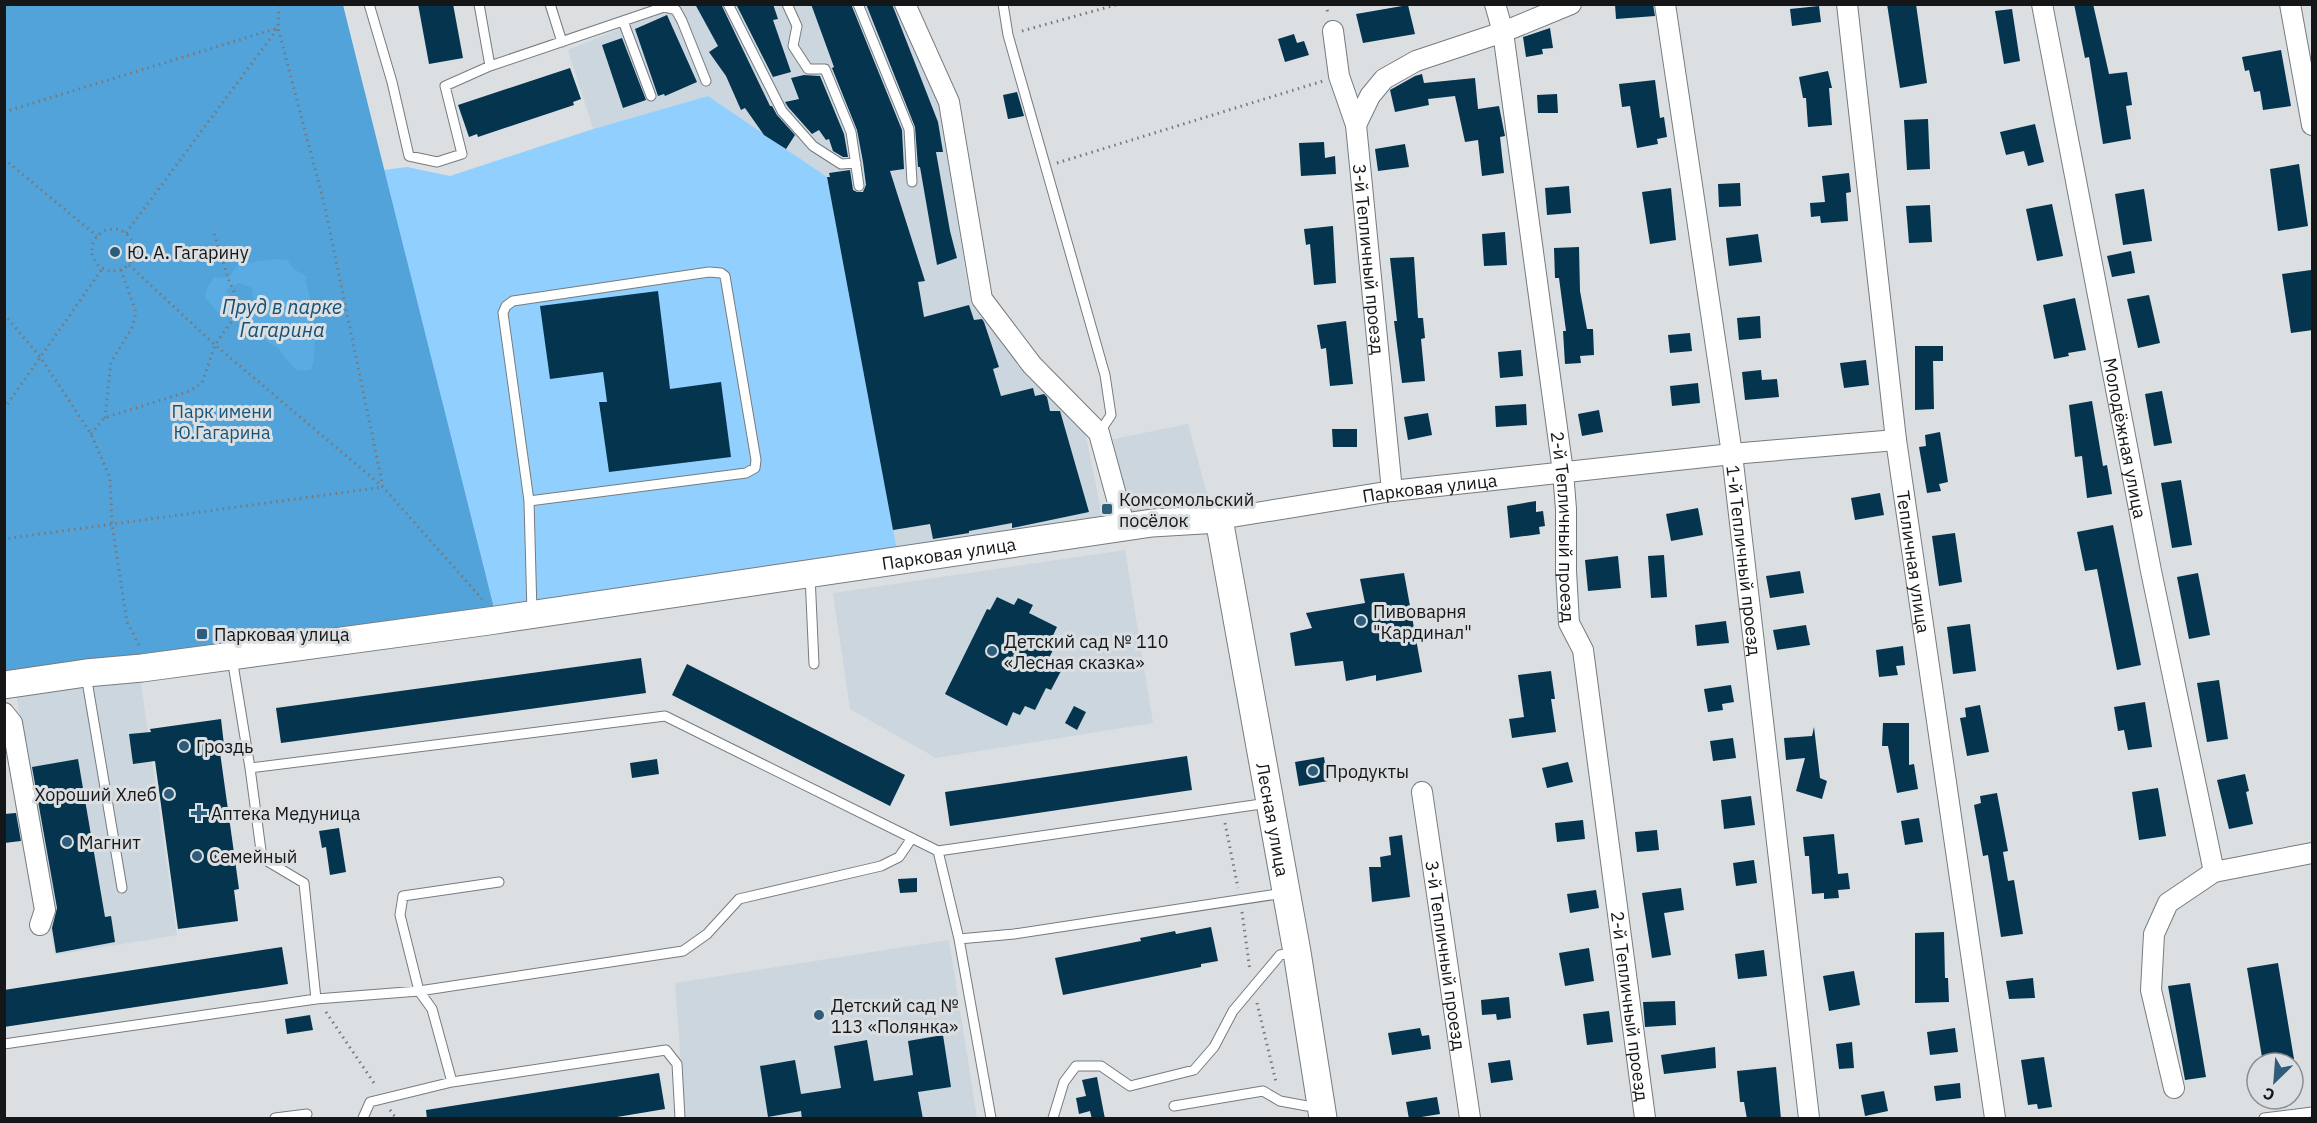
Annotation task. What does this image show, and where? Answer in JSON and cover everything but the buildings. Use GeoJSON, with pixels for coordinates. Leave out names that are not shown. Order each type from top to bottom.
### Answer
{"type":"FeatureCollection","features":[{"type":"Feature","properties":{"kind":"street"},"geometry":{"type":"LineString","coordinates":[[905,4],[949,102],[982,299],[1032,365],[1099,433],[1125,528]]}},
{"type":"Feature","properties":{"kind":"street","name":"2-й Тепличный проезд"},"geometry":{"type":"LineString","coordinates":[[1495,4],[1503,32],[1563,472],[1569,623],[1583,650],[1645,1119]]}},
{"type":"Feature","properties":{"kind":"street"},"geometry":{"type":"LineString","coordinates":[[1356,124],[1370,96],[1384,78],[1416,61],[1503,32],[1571,4]]}},
{"type":"Feature","properties":{"kind":"street","name":"1-й Тепличный проезд"},"geometry":{"type":"LineString","coordinates":[[1665,4],[1732,453],[1809,1119]]}},
{"type":"Feature","properties":{"kind":"street","name":"Тепличная улица"},"geometry":{"type":"LineString","coordinates":[[1847,4],[1896,440],[1995,1119]]}},
{"type":"Feature","properties":{"kind":"street","name":"Молодёжная улица"},"geometry":{"type":"LineString","coordinates":[[2042,4],[2151,570],[2214,872]]}},
{"type":"Feature","properties":{"kind":"street"},"geometry":{"type":"LineString","coordinates":[[2290,4],[2313,125]]}},
{"type":"Feature","properties":{"kind":"street","name":"3-й Тепличный проезд"},"geometry":{"type":"LineString","coordinates":[[1333,31],[1339,76],[1356,124],[1392,491]]}},
{"type":"Feature","properties":{"kind":"street","name":"Парковая улица"},"geometry":{"type":"LineString","coordinates":[[4,685],[489,621],[1152,523],[1219,519],[1392,491],[1732,453],[1896,440]]}},
{"type":"Feature","properties":{"kind":"street","name":"Лесная улица"},"geometry":{"type":"LineString","coordinates":[[1219,519],[1297,952],[1322,1112]]}},
{"type":"Feature","properties":{"kind":"street"},"geometry":{"type":"LineString","coordinates":[[4,713],[12,723],[45,909],[40,925]]}},
{"type":"Feature","properties":{"kind":"street","name":"3-й Тепличный проезд"},"geometry":{"type":"LineString","coordinates":[[1422,792],[1470,1119]]}},
{"type":"Feature","properties":{"kind":"street"},"geometry":{"type":"LineString","coordinates":[[2174,1088],[2151,990],[2154,934],[2168,903],[2214,872],[2313,853]]}},
{"type":"Feature","properties":{"kind":"lane"},"geometry":{"type":"LineString","coordinates":[[369,4],[392,82],[409,156],[437,162],[462,154],[445,86],[490,66],[664,7],[675,10],[682,21],[706,81]]}},
{"type":"Feature","properties":{"kind":"lane"},"geometry":{"type":"LineString","coordinates":[[479,4],[490,66]]}},
{"type":"Feature","properties":{"kind":"lane"},"geometry":{"type":"LineString","coordinates":[[550,4],[562,42]]}},
{"type":"Feature","properties":{"kind":"lane"},"geometry":{"type":"LineString","coordinates":[[728,4],[782,111],[813,146],[841,164],[856,163]]}},
{"type":"Feature","properties":{"kind":"lane"},"geometry":{"type":"LineString","coordinates":[[787,4],[798,26],[793,46],[808,69],[825,69],[851,132],[859,186]]}},
{"type":"Feature","properties":{"kind":"lane"},"geometry":{"type":"LineString","coordinates":[[858,4],[909,129],[912,182]]}},
{"type":"Feature","properties":{"kind":"lane"},"geometry":{"type":"LineString","coordinates":[[1003,4],[1008,35],[1105,375],[1112,416],[1099,433]]}},
{"type":"Feature","properties":{"kind":"lane"},"geometry":{"type":"LineString","coordinates":[[623,21],[651,96]]}},
{"type":"Feature","properties":{"kind":"lane"},"geometry":{"type":"LineString","coordinates":[[529,501],[746,473],[755,468],[756,460],[725,276],[721,273],[709,272],[513,301],[506,306],[503,313],[529,501],[532,614]]}},
{"type":"Feature","properties":{"kind":"lane"},"geometry":{"type":"LineString","coordinates":[[810,573],[813,664]]}},
{"type":"Feature","properties":{"kind":"lane"},"geometry":{"type":"LineString","coordinates":[[231,655],[262,858],[304,883],[316,999]]}},
{"type":"Feature","properties":{"kind":"lane"},"geometry":{"type":"LineString","coordinates":[[86,673],[122,888]]}},
{"type":"Feature","properties":{"kind":"lane"},"geometry":{"type":"LineString","coordinates":[[250,768],[665,716],[938,851],[1270,802]]}},
{"type":"Feature","properties":{"kind":"lane"},"geometry":{"type":"LineString","coordinates":[[4,1044],[316,999],[419,991],[683,951],[707,934],[739,899],[881,866],[899,857],[912,838]]}},
{"type":"Feature","properties":{"kind":"lane"},"geometry":{"type":"LineString","coordinates":[[938,851],[959,939],[991,1119]]}},
{"type":"Feature","properties":{"kind":"lane"},"geometry":{"type":"LineString","coordinates":[[452,1082],[432,1009],[419,991],[400,915],[403,896],[499,882]]}},
{"type":"Feature","properties":{"kind":"lane"},"geometry":{"type":"LineString","coordinates":[[959,939],[1014,934],[1286,893]]}},
{"type":"Feature","properties":{"kind":"lane"},"geometry":{"type":"LineString","coordinates":[[1053,1119],[1064,1082],[1076,1066],[1101,1066],[1130,1086],[1194,1070],[1214,1047],[1233,1011],[1280,955],[1297,952]]}},
{"type":"Feature","properties":{"kind":"lane"},"geometry":{"type":"LineString","coordinates":[[363,1119],[370,1102],[383,1097],[452,1082],[666,1050],[676,1064],[680,1119]]}},
{"type":"Feature","properties":{"kind":"lane"},"geometry":{"type":"LineString","coordinates":[[1174,1106],[1263,1091],[1280,1101],[1307,1106],[1322,1112]]}},
{"type":"Feature","properties":{"kind":"lane"},"geometry":{"type":"LineString","coordinates":[[2264,1119],[2313,1112]]}},
{"type":"Feature","properties":{"kind":"lane"},"geometry":{"type":"LineString","coordinates":[[275,1119],[308,1114]]}},
{"type":"Feature","properties":{"kind":"path"},"geometry":{"type":"LineString","coordinates":[[1008,35],[1119,4]]}},
{"type":"Feature","properties":{"kind":"path"},"geometry":{"type":"LineString","coordinates":[[279,7],[278,28],[324,203],[383,487]]}},
{"type":"Feature","properties":{"kind":"path"},"geometry":{"type":"LineString","coordinates":[[4,112],[278,28]]}},
{"type":"Feature","properties":{"kind":"path"},"geometry":{"type":"LineString","coordinates":[[126,233],[278,28]]}},
{"type":"Feature","properties":{"kind":"path"},"geometry":{"type":"LineString","coordinates":[[1046,166],[1339,76]]}},
{"type":"Feature","properties":{"kind":"path"},"geometry":{"type":"LineString","coordinates":[[4,159],[97,236]]}},
{"type":"Feature","properties":{"kind":"path"},"geometry":{"type":"LineString","coordinates":[[111,229],[126,233],[133,242],[134,258],[121,270],[111,272],[102,269],[96,264],[92,249],[97,236],[111,229]]}},
{"type":"Feature","properties":{"kind":"path"},"geometry":{"type":"LineString","coordinates":[[104,418],[190,391],[202,383],[215,345],[241,308],[233,285],[228,278],[213,230]]}},
{"type":"Feature","properties":{"kind":"path"},"geometry":{"type":"LineString","coordinates":[[129,265],[215,345],[383,487],[485,603],[489,621]]}},
{"type":"Feature","properties":{"kind":"path"},"geometry":{"type":"LineString","coordinates":[[4,410],[102,269]]}},
{"type":"Feature","properties":{"kind":"path"},"geometry":{"type":"LineString","coordinates":[[91,434],[104,418],[111,362],[132,328],[136,312],[121,270]]}},
{"type":"Feature","properties":{"kind":"path"},"geometry":{"type":"LineString","coordinates":[[4,314],[41,358],[91,434],[110,478],[112,524],[127,622],[139,646],[142,668]]}},
{"type":"Feature","properties":{"kind":"path"},"geometry":{"type":"LineString","coordinates":[[4,540],[383,487]]}},
{"type":"Feature","properties":{"kind":"path"},"geometry":{"type":"LineString","coordinates":[[1222,810],[1240,900],[1253,987],[1280,1101]]}},
{"type":"Feature","properties":{"kind":"path"},"geometry":{"type":"LineString","coordinates":[[316,999],[396,1119]]}},
{"type":"Feature","properties":{"kind":"shaded area"},"geometry":{"type":"Polygon","coordinates":[[[640,5],[898,5],[940,108],[968,288],[985,317],[1075,416],[1086,437],[1103,519],[897,550],[827,177],[708,96],[593,129],[568,50],[645,18],[640,5]]]}},
{"type":"Feature","properties":{"kind":"shaded area"},"geometry":{"type":"Polygon","coordinates":[[[708,96],[827,177],[897,550],[494,608],[384,170],[407,167],[450,176],[593,129],[708,96]]]}},
{"type":"Feature","properties":{"kind":"shaded area"},"geometry":{"type":"Polygon","coordinates":[[[1188,424],[1209,501],[1128,518],[1109,440],[1188,424]]]}},
{"type":"Feature","properties":{"kind":"shaded area","name":"Детский сад № 110 «Лесная сказка»"},"geometry":{"type":"Polygon","coordinates":[[[1125,550],[1153,723],[936,758],[850,709],[833,593],[1125,550]]]}},
{"type":"Feature","properties":{"kind":"shaded area"},"geometry":{"type":"Polygon","coordinates":[[[140,677],[177,935],[55,955],[16,693],[140,677]]]}},
{"type":"Feature","properties":{"kind":"shaded area","name":"Детский сад № 113 «Полянка»"},"geometry":{"type":"Polygon","coordinates":[[[949,940],[977,1118],[685,1118],[675,983],[949,940]]]}},
{"type":"Feature","properties":{"kind":"green space","name":"Парк имени Ю.Гагарина"},"geometry":{"type":"Polygon","coordinates":[[[4,5],[343,5],[494,608],[5,674],[4,5]]]}},
{"type":"Feature","properties":{"kind":"water","name":"Пруд в парке Гагарина"},"geometry":{"type":"Polygon","coordinates":[[[287,260],[294,269],[307,277],[305,280],[313,312],[315,338],[311,370],[298,371],[278,348],[239,326],[236,316],[218,312],[205,298],[207,288],[214,277],[229,278],[238,264],[287,260]],[[239,283],[226,290],[234,303],[246,309],[255,304],[252,288],[239,283]]]}},
{"type":"Feature","properties":{"kind":"place","name":"Ю. А. Гагарину"},"geometry":{"type":"Point","coordinates":[115,252]}},
{"type":"Feature","properties":{"kind":"place","name":"Комсомольский посёлок"},"geometry":{"type":"Point","coordinates":[1107,509]}},
{"type":"Feature","properties":{"kind":"place","name":"Пивоварня \"Кардинал\""},"geometry":{"type":"Point","coordinates":[1361,621]}},
{"type":"Feature","properties":{"kind":"place","name":"Парковая улица"},"geometry":{"type":"Point","coordinates":[202,634]}},
{"type":"Feature","properties":{"kind":"place","name":"Детский сад № 110 «Лесная сказка»"},"geometry":{"type":"Point","coordinates":[992,651]}},
{"type":"Feature","properties":{"kind":"place","name":"Гроздь"},"geometry":{"type":"Point","coordinates":[184,746]}},
{"type":"Feature","properties":{"kind":"place","name":"Продукты"},"geometry":{"type":"Point","coordinates":[1313,771]}},
{"type":"Feature","properties":{"kind":"place","name":"Хороший Хлеб"},"geometry":{"type":"Point","coordinates":[169,794]}},
{"type":"Feature","properties":{"kind":"place","name":"Аптека Медуница"},"geometry":{"type":"Point","coordinates":[199,813]}},
{"type":"Feature","properties":{"kind":"place","name":"Магнит"},"geometry":{"type":"Point","coordinates":[67,842]}},
{"type":"Feature","properties":{"kind":"place","name":"Семейный"},"geometry":{"type":"Point","coordinates":[197,856]}},
{"type":"Feature","properties":{"kind":"place","name":"Детский сад № 113 «Полянка»"},"geometry":{"type":"Point","coordinates":[819,1015]}}]}
